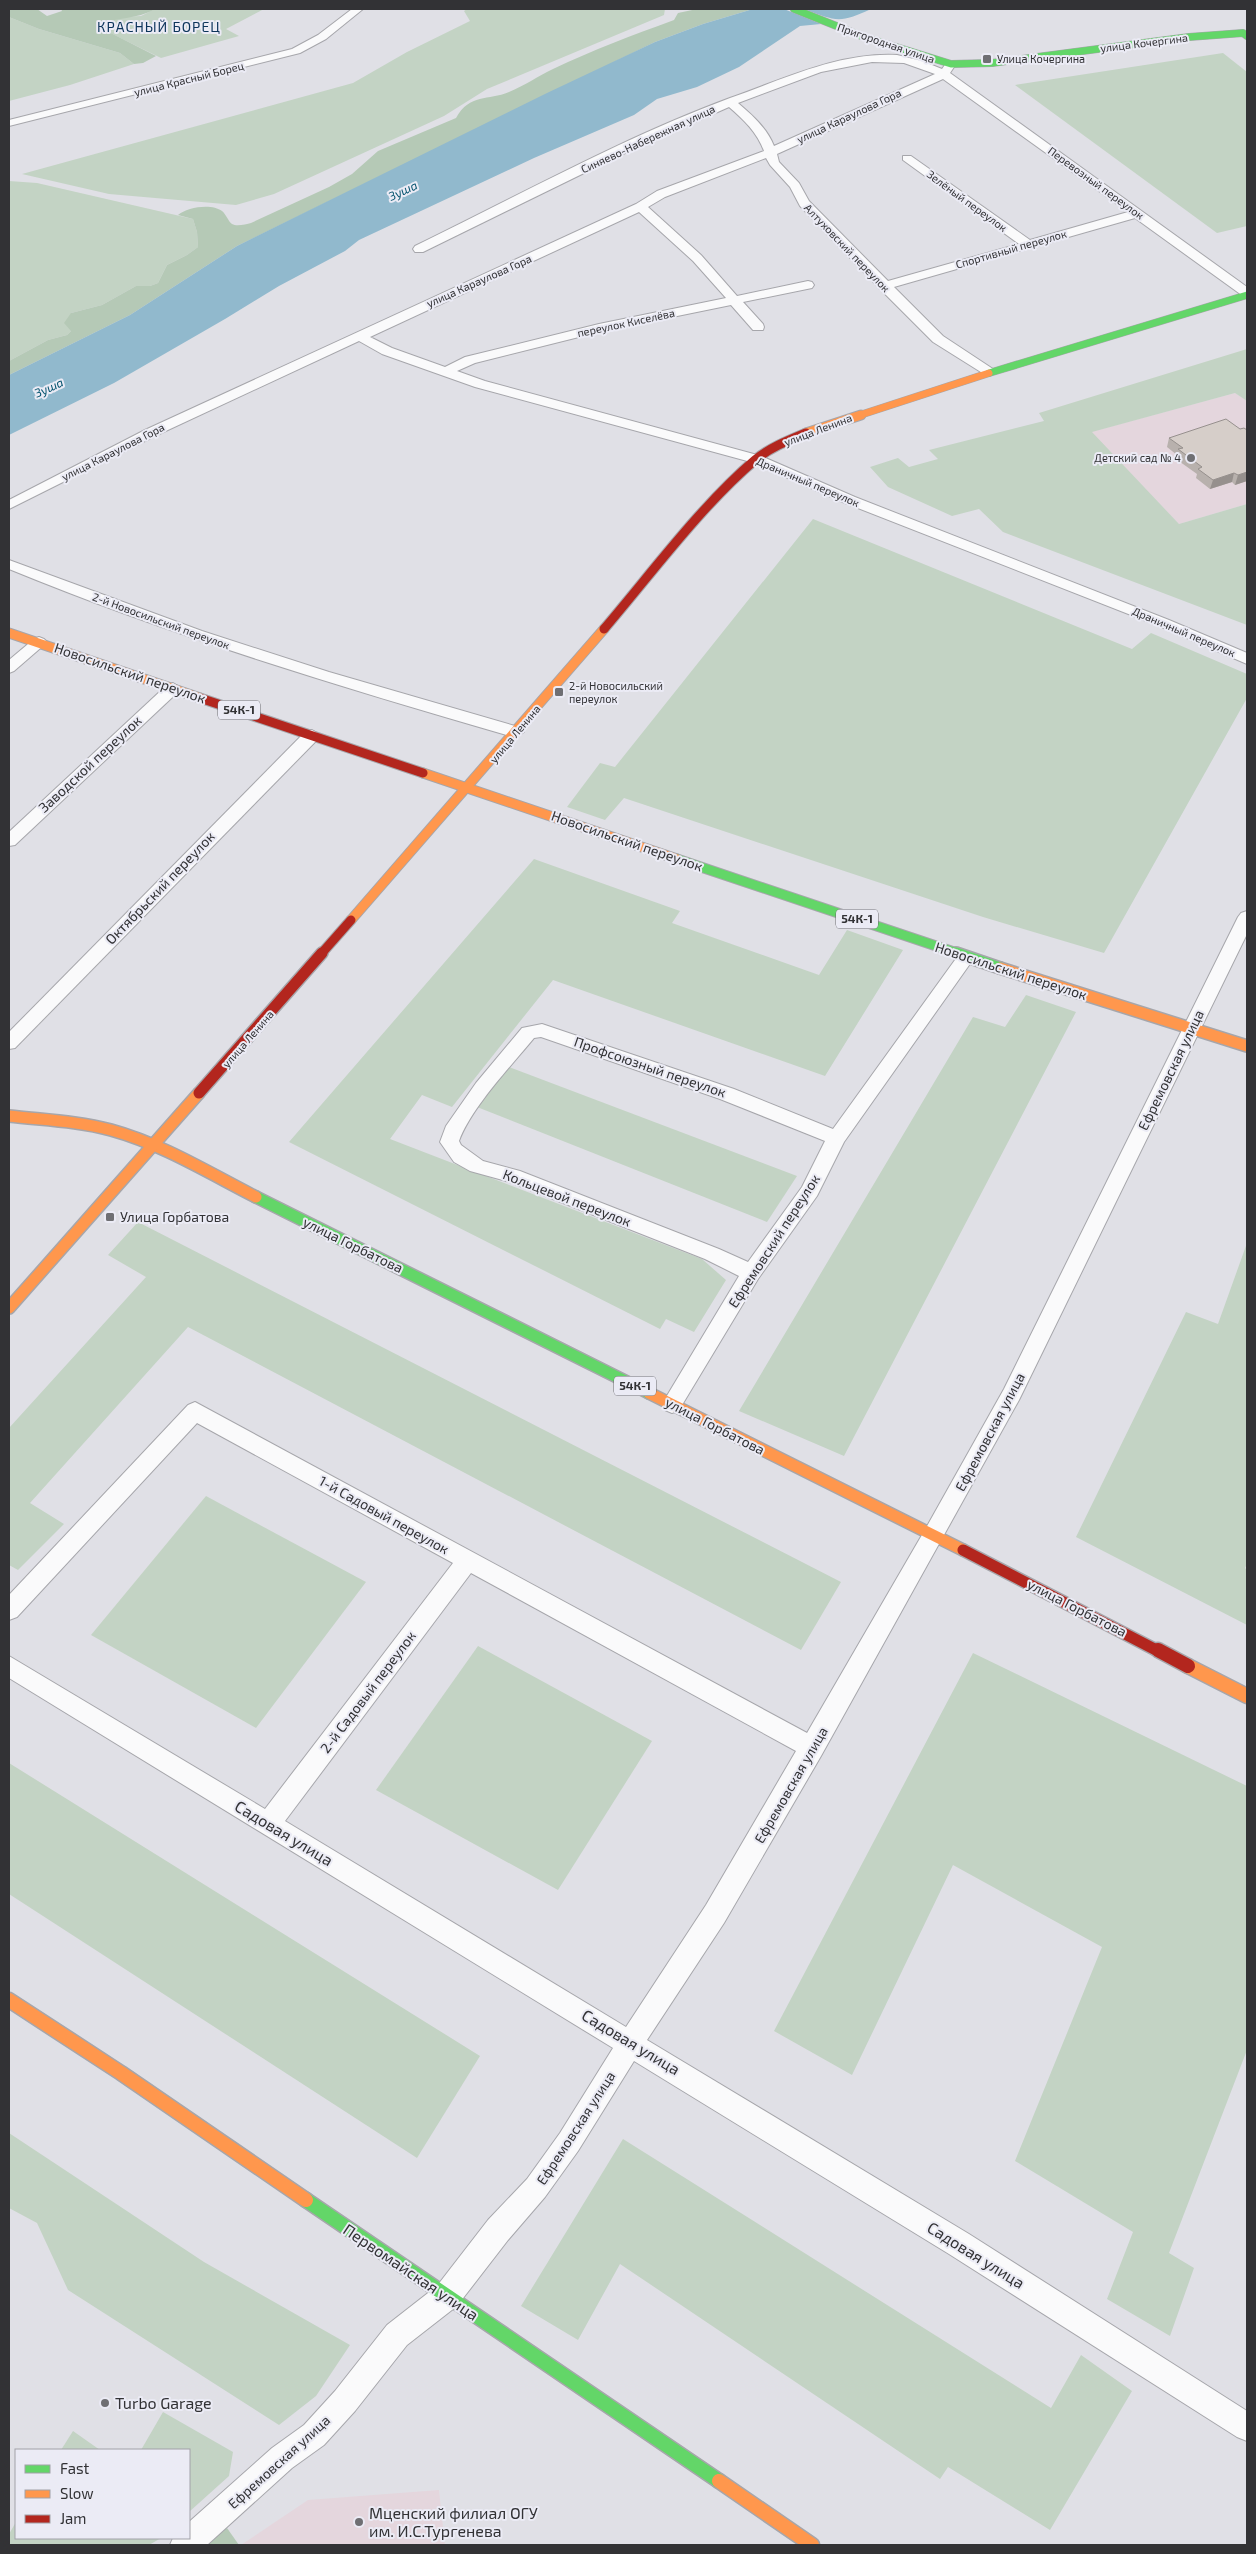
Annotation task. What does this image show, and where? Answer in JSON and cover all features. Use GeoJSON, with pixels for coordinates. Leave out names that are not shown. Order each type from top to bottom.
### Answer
{"type":"FeatureCollection","features":[{"type":"Feature","properties":{"kind":"main road","name":"Пригородная улица"},"geometry":{"type":"LineString","coordinates":[[794,9],[864,37],[951,64]]}},
{"type":"Feature","properties":{"kind":"main road","name":"улица Кочергина"},"geometry":{"type":"LineString","coordinates":[[951,64],[992,63],[1189,37],[1246,34]]}},
{"type":"Feature","properties":{"kind":"main road","name":"улица Ленина"},"geometry":{"type":"LineString","coordinates":[[9,1308],[469,787],[703,513],[756,459],[784,442],[814,430],[989,371],[1247,294]]}},
{"type":"Feature","properties":{"kind":"main road","name":"Новосильский переулок"},"geometry":{"type":"LineString","coordinates":[[9,633],[469,787],[966,957],[1247,1046]]}},
{"type":"Feature","properties":{"kind":"main road","name":"улица Горбатова"},"geometry":{"type":"LineString","coordinates":[[9,1116],[111,1130],[154,1146],[934,1535],[1247,1696]]}},
{"type":"Feature","properties":{"kind":"main road","name":"Первомайская улица"},"geometry":{"type":"LineString","coordinates":[[9,2000],[120,2072],[812,2545]]}},
{"type":"Feature","properties":{"kind":"street","name":"улица Красный Борец"},"geometry":{"type":"LineString","coordinates":[[9,123],[296,51],[315,41],[358,9]]}},
{"type":"Feature","properties":{"kind":"street","name":"Синяево-Набережная улица"},"geometry":{"type":"LineString","coordinates":[[420,249],[688,118],[799,76],[876,59],[908,60],[944,74]]}},
{"type":"Feature","properties":{"kind":"street"},"geometry":{"type":"LineString","coordinates":[[944,74],[951,64]]}},
{"type":"Feature","properties":{"kind":"street","name":"улица Караулова Гора"},"geometry":{"type":"LineString","coordinates":[[9,505],[150,433],[640,207],[661,194],[771,152],[944,74]]}},
{"type":"Feature","properties":{"kind":"street","name":"Перевозный переулок"},"geometry":{"type":"LineString","coordinates":[[944,74],[1247,294]]}},
{"type":"Feature","properties":{"kind":"street","name":"Алтуховский переулок"},"geometry":{"type":"LineString","coordinates":[[730,102],[749,118],[765,138],[774,163],[795,186],[804,203],[938,340],[989,371]]}},
{"type":"Feature","properties":{"kind":"street","name":"Зелёный переулок"},"geometry":{"type":"LineString","coordinates":[[907,158],[1027,244]]}},
{"type":"Feature","properties":{"kind":"street"},"geometry":{"type":"LineString","coordinates":[[640,207],[697,258],[733,302],[758,327]]}},
{"type":"Feature","properties":{"kind":"street","name":"Спортивный переулок"},"geometry":{"type":"LineString","coordinates":[[884,286],[1027,244],[1139,214]]}},
{"type":"Feature","properties":{"kind":"street","name":"переулок Киселёва"},"geometry":{"type":"LineString","coordinates":[[447,371],[470,360],[599,328],[733,302],[808,285]]}},
{"type":"Feature","properties":{"kind":"street","name":"Драничный переулок"},"geometry":{"type":"LineString","coordinates":[[359,336],[387,351],[480,384],[756,459],[850,500],[1164,623],[1247,659]]}},
{"type":"Feature","properties":{"kind":"street","name":"2-й Новосильский переулок"},"geometry":{"type":"LineString","coordinates":[[9,564],[50,581],[289,666],[516,732]]}},
{"type":"Feature","properties":{"kind":"street"},"geometry":{"type":"LineString","coordinates":[[9,668],[38,642]]}},
{"type":"Feature","properties":{"kind":"street","name":"Заводской переулок"},"geometry":{"type":"LineString","coordinates":[[9,841],[173,688]]}},
{"type":"Feature","properties":{"kind":"street","name":"Октябрьский переулок"},"geometry":{"type":"LineString","coordinates":[[9,1043],[312,735]]}},
{"type":"Feature","properties":{"kind":"street","name":"Ефремовская улица"},"geometry":{"type":"LineString","coordinates":[[185,2545],[282,2458],[314,2435],[345,2401],[397,2335],[447,2296],[498,2230],[536,2188],[569,2142],[631,2042],[715,1914],[813,1748],[934,1535],[1012,1394],[1247,917]]}},
{"type":"Feature","properties":{"kind":"street","name":"Ефремовский переулок"},"geometry":{"type":"LineString","coordinates":[[672,1404],[751,1273],[779,1237],[810,1190],[836,1138],[966,957]]}},
{"type":"Feature","properties":{"kind":"street","name":"Профсоюзный переулок"},"geometry":{"type":"LineString","coordinates":[[483,1088],[528,1033],[542,1030],[790,1116],[836,1138]]}},
{"type":"Feature","properties":{"kind":"street","name":"Кольцевой переулок"},"geometry":{"type":"LineString","coordinates":[[483,1088],[453,1131],[449,1142],[455,1153],[465,1161],[480,1168],[513,1176],[712,1254],[751,1273]]}},
{"type":"Feature","properties":{"kind":"street","name":"1-й Садовый переулок"},"geometry":{"type":"LineString","coordinates":[[9,1610],[195,1411],[813,1748]]}},
{"type":"Feature","properties":{"kind":"street","name":"2-й Садовый переулок"},"geometry":{"type":"LineString","coordinates":[[268,1824],[467,1561]]}},
{"type":"Feature","properties":{"kind":"street","name":"Садовая улица"},"geometry":{"type":"LineString","coordinates":[[9,1666],[631,2042],[959,2244],[1242,2426],[1247,2427]]}},
{"type":"Feature","properties":{"kind":"shaded area"},"geometry":{"type":"Polygon","coordinates":[[[1235,393],[1247,401],[1247,504],[1179,524],[1091,432],[1235,393]]]}},
{"type":"Feature","properties":{"kind":"shaded area","name":"Мценский филиал ОГУ им. И.С.Тургенева"},"geometry":{"type":"Polygon","coordinates":[[[439,2490],[445,2545],[241,2545],[308,2500],[439,2490]]]}},
{"type":"Feature","properties":{"kind":"green space"},"geometry":{"type":"Polygon","coordinates":[[[9,9],[37,9],[47,16],[62,11],[61,9],[155,9],[141,15],[97,26],[156,56],[143,63],[134,64],[120,53],[39,29],[9,17],[9,9]]]}},
{"type":"Feature","properties":{"kind":"green space"},"geometry":{"type":"Polygon","coordinates":[[[155,9],[264,9],[226,29],[239,36],[161,58],[96,26],[119,17],[141,16],[155,9]]]}},
{"type":"Feature","properties":{"kind":"green space"},"geometry":{"type":"Polygon","coordinates":[[[467,9],[665,9],[664,15],[487,89],[444,116],[274,194],[236,205],[109,194],[22,174],[353,83],[407,52],[470,21],[464,11],[467,9]]]}},
{"type":"Feature","properties":{"kind":"green space"},"geometry":{"type":"Polygon","coordinates":[[[697,9],[753,9],[703,24],[655,42],[237,246],[130,315],[9,375],[9,361],[48,340],[67,335],[71,331],[64,323],[71,313],[102,305],[136,286],[150,286],[158,283],[167,265],[198,247],[197,232],[193,219],[178,215],[182,212],[200,207],[212,207],[222,211],[234,225],[251,223],[329,187],[352,174],[378,151],[456,118],[461,110],[473,101],[509,92],[583,55],[674,20],[678,13],[697,9]]]}},
{"type":"Feature","properties":{"kind":"green space"},"geometry":{"type":"Polygon","coordinates":[[[9,17],[39,29],[120,53],[134,64],[70,85],[9,101],[9,17]]]}},
{"type":"Feature","properties":{"kind":"green space"},"geometry":{"type":"Polygon","coordinates":[[[1223,53],[1247,72],[1247,226],[1217,233],[1015,85],[1223,53]]]}},
{"type":"Feature","properties":{"kind":"green space"},"geometry":{"type":"Polygon","coordinates":[[[9,181],[37,183],[193,219],[197,232],[198,247],[167,265],[158,283],[150,286],[136,286],[102,305],[71,313],[71,331],[67,335],[48,340],[9,361],[9,181]]]}},
{"type":"Feature","properties":{"kind":"green space"},"geometry":{"type":"Polygon","coordinates":[[[1247,349],[1247,401],[1235,393],[1092,432],[1179,524],[1247,504],[1247,625],[1003,532],[979,509],[952,516],[888,487],[870,467],[898,458],[909,467],[938,459],[929,450],[1044,421],[1039,413],[1247,349]]]}},
{"type":"Feature","properties":{"kind":"green space"},"geometry":{"type":"Polygon","coordinates":[[[813,519],[1132,649],[1151,633],[1247,674],[1247,698],[1104,953],[983,917],[624,798],[605,820],[567,807],[600,763],[615,767],[813,519]]]}},
{"type":"Feature","properties":{"kind":"green space"},"geometry":{"type":"Polygon","coordinates":[[[534,859],[680,911],[672,923],[819,975],[847,930],[903,950],[825,1076],[553,980],[452,1107],[422,1095],[390,1139],[702,1259],[726,1280],[694,1332],[666,1319],[660,1329],[289,1142],[534,859]]]}},
{"type":"Feature","properties":{"kind":"green space"},"geometry":{"type":"Polygon","coordinates":[[[1026,995],[1076,1012],[844,1456],[739,1411],[973,1017],[1005,1027],[1026,995]]]}},
{"type":"Feature","properties":{"kind":"green space"},"geometry":{"type":"Polygon","coordinates":[[[509,1067],[797,1176],[767,1222],[477,1107],[509,1067]]]}},
{"type":"Feature","properties":{"kind":"green space"},"geometry":{"type":"Polygon","coordinates":[[[138,1222],[841,1582],[801,1650],[188,1327],[30,1503],[64,1524],[18,1570],[9,1565],[9,1428],[146,1277],[108,1255],[138,1222]]]}},
{"type":"Feature","properties":{"kind":"green space"},"geometry":{"type":"Polygon","coordinates":[[[1247,1243],[1247,1564],[1245,1568],[1247,1570],[1247,1625],[1076,1537],[1186,1312],[1218,1324],[1247,1243]]]}},
{"type":"Feature","properties":{"kind":"green space"},"geometry":{"type":"Polygon","coordinates":[[[206,1496],[366,1582],[256,1728],[91,1635],[206,1496]]]}},
{"type":"Feature","properties":{"kind":"green space"},"geometry":{"type":"Polygon","coordinates":[[[478,1646],[652,1741],[558,1890],[376,1790],[478,1646]]]}},
{"type":"Feature","properties":{"kind":"green space"},"geometry":{"type":"Polygon","coordinates":[[[973,1653],[1247,1786],[1247,2050],[1169,2253],[1194,2268],[1170,2336],[1107,2299],[1133,2232],[1015,2161],[1102,1947],[953,1865],[852,2075],[774,2031],[973,1653]]]}},
{"type":"Feature","properties":{"kind":"green space"},"geometry":{"type":"Polygon","coordinates":[[[9,1763],[480,2056],[417,2158],[9,1894],[9,1763]]]}},
{"type":"Feature","properties":{"kind":"green space"},"geometry":{"type":"Polygon","coordinates":[[[9,2133],[204,2262],[350,2345],[316,2396],[279,2425],[68,2290],[37,2223],[9,2208],[9,2133]]]}},
{"type":"Feature","properties":{"kind":"green space"},"geometry":{"type":"Polygon","coordinates":[[[623,2139],[1051,2408],[1081,2355],[1132,2391],[1050,2530],[948,2467],[940,2479],[620,2264],[578,2340],[521,2306],[623,2139]]]}},
{"type":"Feature","properties":{"kind":"green space"},"geometry":{"type":"Polygon","coordinates":[[[163,2412],[233,2452],[229,2476],[190,2511],[190,2449],[142,2449],[163,2412]]]}},
{"type":"Feature","properties":{"kind":"green space"},"geometry":{"type":"Polygon","coordinates":[[[73,2431],[99,2449],[62,2449],[73,2431]]]}},
{"type":"Feature","properties":{"kind":"green space"},"geometry":{"type":"Polygon","coordinates":[[[15,2524],[15,2539],[159,2539],[149,2545],[9,2545],[9,2534],[15,2524]]]}},
{"type":"Feature","properties":{"kind":"green space"},"geometry":{"type":"Polygon","coordinates":[[[227,2528],[239,2545],[198,2545],[209,2537],[227,2528]]]}},
{"type":"Feature","properties":{"kind":"water","name":"Зуша"},"geometry":{"type":"Polygon","coordinates":[[[753,9],[784,9],[821,24],[800,26],[739,67],[697,87],[657,99],[634,115],[534,158],[359,240],[345,251],[279,286],[114,383],[9,435],[9,375],[130,315],[237,246],[547,93],[655,42],[703,24],[753,9]]]}},
{"type":"Feature","properties":{"kind":"water"},"geometry":{"type":"Polygon","coordinates":[[[804,9],[871,9],[852,17],[838,19],[804,9]]]}},
{"type":"Feature","properties":{"kind":"building"},"geometry":{"type":"Polygon","coordinates":[[[1226,419],[1240,429],[1244,428],[1247,430],[1247,472],[1238,475],[1234,473],[1213,480],[1198,469],[1202,467],[1178,449],[1183,448],[1169,438],[1226,419]]]}},
{"type":"Feature","properties":{"kind":"traffic: fast"},"geometry":{"type":"LineString","coordinates":[[794,9],[864,37],[951,64],[992,63],[1189,37],[1243,33],[1247,36]]}},
{"type":"Feature","properties":{"kind":"traffic: fast"},"geometry":{"type":"LineString","coordinates":[[989,373],[1247,295]]}},
{"type":"Feature","properties":{"kind":"traffic: fast"},"geometry":{"type":"LineString","coordinates":[[677,859],[1000,968]]}},
{"type":"Feature","properties":{"kind":"traffic: fast"},"geometry":{"type":"LineString","coordinates":[[256,1197],[649,1393]]}},
{"type":"Feature","properties":{"kind":"traffic: fast"},"geometry":{"type":"LineString","coordinates":[[306,2200],[719,2481]]}},
{"type":"Feature","properties":{"kind":"traffic: slow"},"geometry":{"type":"LineString","coordinates":[[806,433],[989,373]]}},
{"type":"Feature","properties":{"kind":"traffic: slow"},"geometry":{"type":"LineString","coordinates":[[351,920],[604,629]]}},
{"type":"Feature","properties":{"kind":"traffic: slow"},"geometry":{"type":"LineString","coordinates":[[9,633],[200,698]]}},
{"type":"Feature","properties":{"kind":"traffic: slow"},"geometry":{"type":"LineString","coordinates":[[423,773],[677,859]]}},
{"type":"Feature","properties":{"kind":"traffic: slow"},"geometry":{"type":"LineString","coordinates":[[1000,968],[1247,1046]]}},
{"type":"Feature","properties":{"kind":"traffic: slow"},"geometry":{"type":"LineString","coordinates":[[9,1308],[199,1093]]}},
{"type":"Feature","properties":{"kind":"traffic: slow"},"geometry":{"type":"LineString","coordinates":[[9,1116],[86,1125],[130,1136],[167,1151],[256,1197]]}},
{"type":"Feature","properties":{"kind":"traffic: slow"},"geometry":{"type":"LineString","coordinates":[[649,1393],[963,1550]]}},
{"type":"Feature","properties":{"kind":"traffic: slow"},"geometry":{"type":"LineString","coordinates":[[1188,1666],[1247,1696]]}},
{"type":"Feature","properties":{"kind":"traffic: slow"},"geometry":{"type":"LineString","coordinates":[[9,2000],[121,2073],[306,2200]]}},
{"type":"Feature","properties":{"kind":"traffic: slow"},"geometry":{"type":"LineString","coordinates":[[719,2481],[812,2545]]}},
{"type":"Feature","properties":{"kind":"traffic: jam"},"geometry":{"type":"LineString","coordinates":[[604,629],[703,513],[756,459],[784,442],[806,433]]}},
{"type":"Feature","properties":{"kind":"traffic: jam"},"geometry":{"type":"LineString","coordinates":[[200,698],[423,773]]}},
{"type":"Feature","properties":{"kind":"traffic: jam"},"geometry":{"type":"LineString","coordinates":[[199,1093],[351,920]]}},
{"type":"Feature","properties":{"kind":"traffic: jam"},"geometry":{"type":"LineString","coordinates":[[963,1550],[1188,1666]]}},
{"type":"Feature","properties":{"kind":"place","name":"Улица Кочергина"},"geometry":{"type":"Point","coordinates":[987,59]}},
{"type":"Feature","properties":{"kind":"place","name":"Детский сад № 4"},"geometry":{"type":"Point","coordinates":[1191,458]}},
{"type":"Feature","properties":{"kind":"place","name":"2-й Новосильский переулок"},"geometry":{"type":"Point","coordinates":[559,692]}},
{"type":"Feature","properties":{"kind":"place","name":"Улица Горбатова"},"geometry":{"type":"Point","coordinates":[110,1217]}},
{"type":"Feature","properties":{"kind":"place","name":"Turbo Garage"},"geometry":{"type":"Point","coordinates":[105,2403]}},
{"type":"Feature","properties":{"kind":"place","name":"Мценский филиал ОГУ им. И.С.Тургенева"},"geometry":{"type":"Point","coordinates":[359,2522]}},
{"type":"Feature","properties":{"kind":"district","name":"КРАСНЫЙ БОРЕЦ"},"geometry":{"type":"Point","coordinates":[159,27]}}]}
